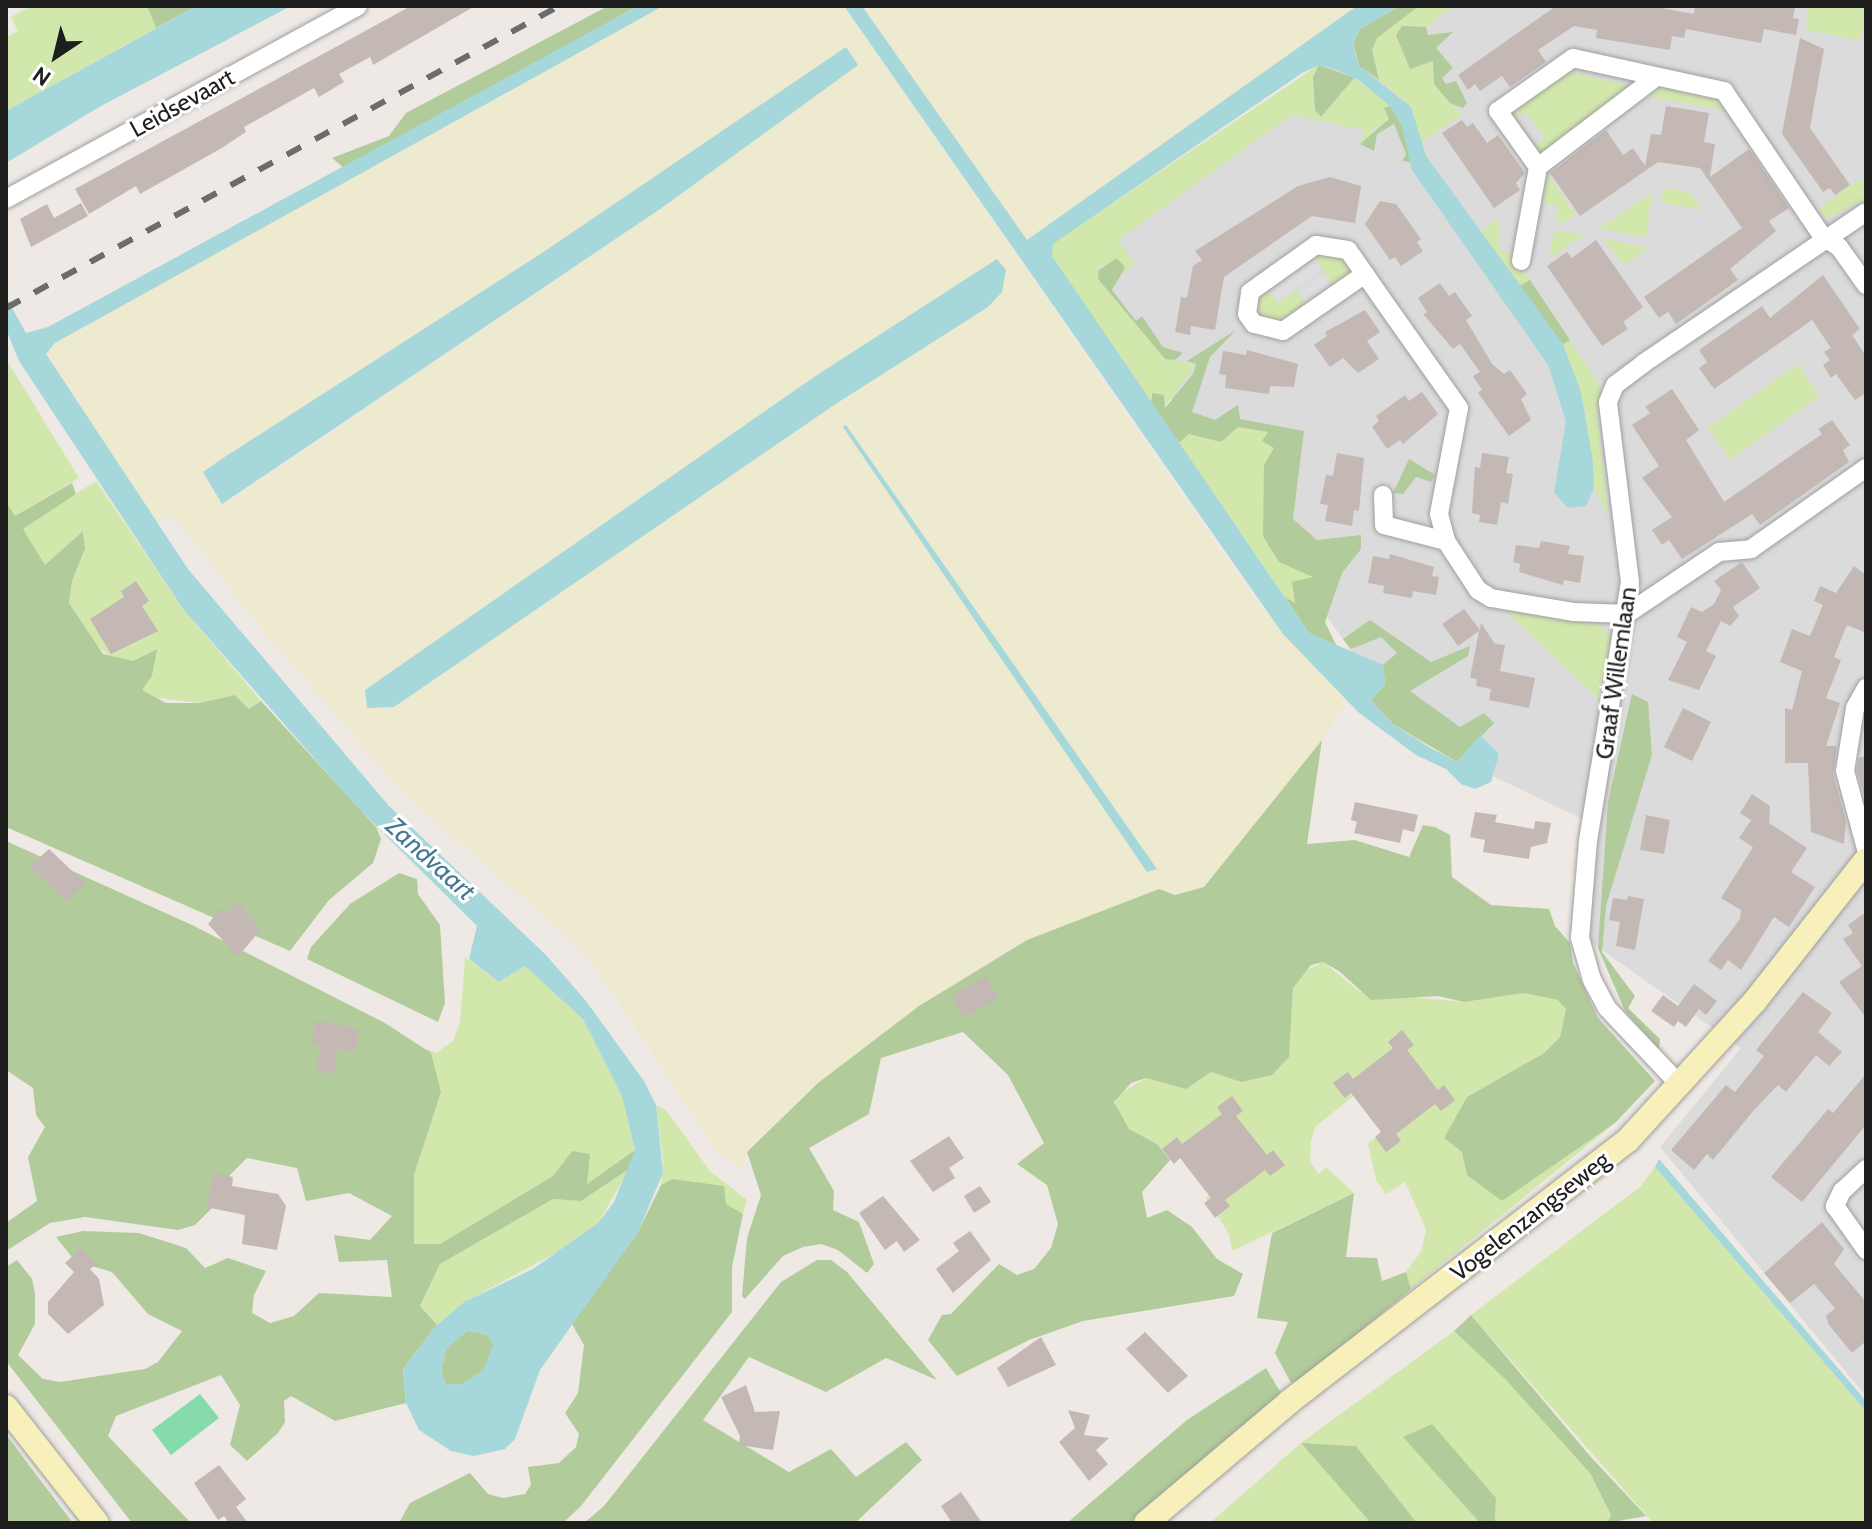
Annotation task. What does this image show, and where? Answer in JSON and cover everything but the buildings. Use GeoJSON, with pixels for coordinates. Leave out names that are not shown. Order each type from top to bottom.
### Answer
{"type":"FeatureCollection","features":[{"type":"Feature","properties":{"kind":"main road","name":"Vogelenzangseweg"},"geometry":{"type":"LineString","coordinates":[[1146,1523],[1289,1402],[1596,1167],[1681,1086],[1866,860]]}},
{"type":"Feature","properties":{"kind":"main road"},"geometry":{"type":"LineString","coordinates":[[6,1407],[97,1523]]}},
{"type":"Feature","properties":{"kind":"street","name":"Leidsevaart"},"geometry":{"type":"LineString","coordinates":[[6,199],[358,6]]}},
{"type":"Feature","properties":{"kind":"street"},"geometry":{"type":"LineString","coordinates":[[1538,167],[1498,111],[1573,58],[1724,91],[1823,237],[1839,247],[1866,285]]}},
{"type":"Feature","properties":{"kind":"street"},"geometry":{"type":"LineString","coordinates":[[1521,261],[1538,167],[1656,77]]}},
{"type":"Feature","properties":{"kind":"street","name":"Graaf Willemlaan"},"geometry":{"type":"LineString","coordinates":[[1681,1086],[1607,1008],[1592,980],[1580,938],[1588,841],[1630,582],[1607,420],[1615,385],[1823,237],[1866,212]]}},
{"type":"Feature","properties":{"kind":"street"},"geometry":{"type":"LineString","coordinates":[[1365,274],[1283,331],[1254,324],[1247,314],[1250,292],[1316,245],[1348,250],[1365,274],[1459,408],[1439,514],[1446,541],[1478,590],[1491,598],[1573,612],[1627,614],[1719,552],[1751,549],[1866,468]]}},
{"type":"Feature","properties":{"kind":"street"},"geometry":{"type":"LineString","coordinates":[[1383,495],[1384,525],[1446,541]]}},
{"type":"Feature","properties":{"kind":"street"},"geometry":{"type":"LineString","coordinates":[[1866,688],[1855,708],[1845,771],[1866,849]]}},
{"type":"Feature","properties":{"kind":"street"},"geometry":{"type":"LineString","coordinates":[[1866,1169],[1842,1191],[1835,1206],[1866,1250]]}},
{"type":"Feature","properties":{"kind":"shaded area"},"geometry":{"type":"Polygon","coordinates":[[[663,6],[844,6],[1255,600],[1346,700],[1322,740],[1204,887],[1175,895],[1159,889],[1007,951],[919,1006],[818,1083],[747,1152],[741,1169],[714,1148],[606,982],[574,942],[401,791],[261,628],[172,514],[155,524],[46,354],[55,343],[663,6]],[[846,47],[543,253],[220,460],[205,478],[214,493],[231,500],[663,207],[846,47]],[[1006,270],[814,377],[366,690],[364,698],[988,307],[1002,291],[1006,270]],[[843,427],[1147,871],[1156,869],[843,427]]]}},
{"type":"Feature","properties":{"kind":"shaded area"},"geometry":{"type":"Polygon","coordinates":[[[862,6],[1357,6],[1027,241],[862,6]]]}},
{"type":"Feature","properties":{"kind":"shaded area"},"geometry":{"type":"Polygon","coordinates":[[[1399,6],[1866,6],[1866,1396],[1660,1147],[1741,1048],[1575,931],[1599,827],[1414,738],[1063,249],[1399,6]]]}},
{"type":"Feature","properties":{"kind":"shaded area"},"geometry":{"type":"Polygon","coordinates":[[[1312,257],[1321,269],[1278,300],[1269,287],[1312,257]]]}},
{"type":"Feature","properties":{"kind":"shaded area"},"geometry":{"type":"Polygon","coordinates":[[[1323,275],[1332,288],[1308,305],[1299,292],[1323,275]]]}},
{"type":"Feature","properties":{"kind":"green space"},"geometry":{"type":"Polygon","coordinates":[[[32,6],[147,6],[156,28],[6,111],[6,37],[18,31],[11,17],[32,6]]]}},
{"type":"Feature","properties":{"kind":"green space"},"geometry":{"type":"Polygon","coordinates":[[[147,6],[197,6],[156,28],[147,6]]]}},
{"type":"Feature","properties":{"kind":"green space"},"geometry":{"type":"Polygon","coordinates":[[[608,6],[638,6],[344,168],[332,158],[389,136],[406,113],[608,6]]]}},
{"type":"Feature","properties":{"kind":"green space"},"geometry":{"type":"Polygon","coordinates":[[[1399,6],[1419,6],[1377,38],[1372,50],[1379,80],[1359,66],[1353,43],[1360,29],[1399,6]]]}},
{"type":"Feature","properties":{"kind":"green space"},"geometry":{"type":"Polygon","coordinates":[[[1419,6],[1453,6],[1426,27],[1414,25],[1450,103],[1463,114],[1420,144],[1411,107],[1379,80],[1372,50],[1377,37],[1419,6]]]}},
{"type":"Feature","properties":{"kind":"green space"},"geometry":{"type":"Polygon","coordinates":[[[1808,6],[1866,7],[1860,40],[1806,30],[1808,6]]]}},
{"type":"Feature","properties":{"kind":"green space"},"geometry":{"type":"Polygon","coordinates":[[[1402,26],[1426,27],[1428,35],[1453,32],[1436,48],[1453,68],[1442,78],[1446,84],[1456,81],[1467,103],[1463,108],[1450,103],[1434,84],[1433,61],[1410,69],[1396,35],[1402,26]]]}},
{"type":"Feature","properties":{"kind":"green space"},"geometry":{"type":"Polygon","coordinates":[[[1319,65],[1313,77],[1315,110],[1326,113],[1354,78],[1390,106],[1384,109],[1390,119],[1371,130],[1371,138],[1360,144],[1364,130],[1292,115],[1118,240],[1135,264],[1116,278],[1104,264],[1099,269],[1098,279],[1165,359],[1196,364],[1163,409],[1152,393],[1151,405],[1052,256],[1052,244],[1319,65]]]}},
{"type":"Feature","properties":{"kind":"green space"},"geometry":{"type":"Polygon","coordinates":[[[1319,65],[1354,78],[1321,117],[1315,110],[1313,77],[1319,65]]]}},
{"type":"Feature","properties":{"kind":"green space"},"geometry":{"type":"Polygon","coordinates":[[[1565,71],[1633,86],[1537,157],[1532,149],[1545,139],[1526,112],[1512,120],[1508,114],[1565,71]]]}},
{"type":"Feature","properties":{"kind":"green space"},"geometry":{"type":"Polygon","coordinates":[[[1660,88],[1717,98],[1725,110],[1648,97],[1660,88]]]}},
{"type":"Feature","properties":{"kind":"green space"},"geometry":{"type":"Polygon","coordinates":[[[1390,106],[1402,126],[1411,162],[1402,161],[1406,154],[1394,124],[1377,134],[1374,151],[1360,144],[1389,119],[1384,108],[1390,106]]]}},
{"type":"Feature","properties":{"kind":"green space"},"geometry":{"type":"Polygon","coordinates":[[[1548,174],[1575,214],[1566,222],[1556,220],[1557,206],[1543,202],[1548,174]]]}},
{"type":"Feature","properties":{"kind":"green space"},"geometry":{"type":"Polygon","coordinates":[[[1858,180],[1866,182],[1866,199],[1827,218],[1817,209],[1858,180]]]}},
{"type":"Feature","properties":{"kind":"green space"},"geometry":{"type":"Polygon","coordinates":[[[1663,188],[1690,192],[1701,210],[1662,203],[1663,188]]]}},
{"type":"Feature","properties":{"kind":"green space"},"geometry":{"type":"Polygon","coordinates":[[[1652,193],[1646,238],[1599,228],[1652,193]]]}},
{"type":"Feature","properties":{"kind":"green space"},"geometry":{"type":"Polygon","coordinates":[[[1500,218],[1499,251],[1513,255],[1530,280],[1517,287],[1481,231],[1500,218]]]}},
{"type":"Feature","properties":{"kind":"green space"},"geometry":{"type":"Polygon","coordinates":[[[1554,231],[1584,234],[1549,259],[1554,231]]]}},
{"type":"Feature","properties":{"kind":"green space"},"geometry":{"type":"Polygon","coordinates":[[[1603,238],[1649,248],[1624,265],[1603,238]]]}},
{"type":"Feature","properties":{"kind":"green space"},"geometry":{"type":"Polygon","coordinates":[[[1335,252],[1355,271],[1333,285],[1313,256],[1335,252]]]}},
{"type":"Feature","properties":{"kind":"green space"},"geometry":{"type":"Polygon","coordinates":[[[1117,258],[1125,268],[1112,290],[1136,321],[1142,316],[1163,347],[1183,353],[1175,360],[1165,359],[1098,279],[1099,270],[1117,258]]]}},
{"type":"Feature","properties":{"kind":"green space"},"geometry":{"type":"Polygon","coordinates":[[[1530,280],[1570,340],[1563,344],[1517,287],[1530,280]]]}},
{"type":"Feature","properties":{"kind":"green space"},"geometry":{"type":"Polygon","coordinates":[[[1267,288],[1278,303],[1296,290],[1307,306],[1273,322],[1258,312],[1258,298],[1267,288]]]}},
{"type":"Feature","properties":{"kind":"green space"},"geometry":{"type":"Polygon","coordinates":[[[1236,330],[1210,357],[1192,412],[1215,420],[1238,405],[1240,419],[1304,431],[1293,519],[1317,540],[1361,535],[1361,549],[1342,573],[1325,622],[1337,647],[1309,633],[1284,596],[1295,603],[1292,582],[1313,577],[1279,562],[1263,536],[1264,465],[1274,448],[1262,441],[1268,432],[1238,427],[1221,442],[1189,434],[1179,443],[1151,405],[1152,393],[1164,395],[1165,408],[1193,374],[1196,364],[1187,361],[1236,330]]]}},
{"type":"Feature","properties":{"kind":"green space"},"geometry":{"type":"Polygon","coordinates":[[[1570,340],[1602,390],[1597,414],[1608,515],[1594,488],[1585,413],[1563,344],[1570,340]]]}},
{"type":"Feature","properties":{"kind":"green space"},"geometry":{"type":"Polygon","coordinates":[[[6,359],[79,478],[15,516],[6,502],[6,359]]]}},
{"type":"Feature","properties":{"kind":"green space"},"geometry":{"type":"Polygon","coordinates":[[[1798,364],[1819,396],[1730,460],[1708,428],[1798,364]]]}},
{"type":"Feature","properties":{"kind":"green space"},"geometry":{"type":"Polygon","coordinates":[[[1238,427],[1268,432],[1274,448],[1264,466],[1315,577],[1296,603],[1284,596],[1179,443],[1189,434],[1221,442],[1238,427]]]}},
{"type":"Feature","properties":{"kind":"green space"},"geometry":{"type":"Polygon","coordinates":[[[1409,459],[1435,475],[1431,482],[1416,477],[1403,494],[1393,493],[1409,459]]]}},
{"type":"Feature","properties":{"kind":"green space"},"geometry":{"type":"Polygon","coordinates":[[[96,481],[183,609],[261,701],[249,709],[235,695],[200,703],[149,697],[141,690],[152,676],[156,649],[133,661],[118,661],[96,646],[69,603],[72,581],[85,550],[83,531],[45,565],[22,528],[96,481]]]}},
{"type":"Feature","properties":{"kind":"green space"},"geometry":{"type":"Polygon","coordinates":[[[72,483],[76,494],[23,529],[45,565],[83,531],[85,549],[72,581],[69,603],[103,654],[133,661],[157,649],[152,676],[142,690],[166,703],[200,703],[235,695],[249,709],[261,701],[376,827],[381,839],[373,863],[329,900],[290,951],[6,827],[6,502],[15,516],[72,483]]]}},
{"type":"Feature","properties":{"kind":"green space"},"geometry":{"type":"Polygon","coordinates":[[[1505,611],[1600,625],[1611,638],[1599,699],[1505,611]]]}},
{"type":"Feature","properties":{"kind":"green space"},"geometry":{"type":"Polygon","coordinates":[[[1370,620],[1431,662],[1470,646],[1468,656],[1410,691],[1460,727],[1484,713],[1494,723],[1457,762],[1393,724],[1371,701],[1385,684],[1383,665],[1397,653],[1381,637],[1351,649],[1343,639],[1370,620]]]}},
{"type":"Feature","properties":{"kind":"green space"},"geometry":{"type":"Polygon","coordinates":[[[1632,694],[1648,702],[1652,755],[1606,906],[1602,952],[1635,996],[1628,1008],[1660,1039],[1659,1049],[1625,1011],[1598,948],[1608,802],[1632,694]]]}},
{"type":"Feature","properties":{"kind":"green space"},"geometry":{"type":"Polygon","coordinates":[[[1322,740],[1307,844],[1355,840],[1409,857],[1423,825],[1435,827],[1450,835],[1452,877],[1491,905],[1549,909],[1555,926],[1570,943],[1573,963],[1598,1018],[1655,1081],[1615,1123],[1502,1201],[1467,1175],[1462,1152],[1444,1138],[1467,1097],[1544,1053],[1560,1037],[1566,1009],[1558,1000],[1524,993],[1464,1002],[1438,996],[1371,1000],[1339,971],[1323,962],[1311,965],[1293,988],[1289,1057],[1272,1075],[1241,1082],[1211,1072],[1186,1089],[1146,1078],[1131,1083],[1114,1102],[1129,1129],[1157,1144],[1170,1160],[1142,1192],[1147,1218],[1167,1210],[1192,1227],[1217,1259],[1243,1274],[1234,1296],[1083,1321],[1029,1340],[957,1376],[928,1340],[942,1315],[951,1314],[999,1264],[1017,1275],[1034,1269],[1051,1248],[1058,1224],[1047,1185],[1017,1164],[1044,1143],[1008,1075],[963,1032],[881,1058],[869,1114],[809,1148],[834,1191],[833,1210],[859,1222],[874,1264],[867,1273],[838,1250],[821,1244],[803,1247],[783,1256],[745,1299],[742,1296],[747,1238],[761,1195],[747,1152],[818,1083],[919,1006],[1027,940],[1159,889],[1175,895],[1204,887],[1322,740]]]}},
{"type":"Feature","properties":{"kind":"green space"},"geometry":{"type":"Polygon","coordinates":[[[6,841],[192,925],[385,1023],[431,1053],[441,1092],[414,1175],[414,1244],[440,1244],[553,1176],[572,1151],[590,1154],[587,1184],[635,1150],[629,1169],[581,1201],[553,1199],[440,1264],[420,1306],[437,1325],[403,1369],[406,1403],[335,1421],[291,1396],[284,1401],[285,1422],[278,1433],[247,1461],[230,1445],[240,1405],[221,1375],[116,1416],[108,1436],[191,1523],[132,1523],[6,1361],[6,1267],[17,1260],[32,1279],[35,1294],[35,1324],[18,1355],[43,1379],[60,1382],[145,1369],[158,1362],[182,1331],[148,1314],[112,1272],[75,1261],[56,1237],[83,1231],[139,1233],[186,1248],[205,1268],[228,1258],[266,1271],[254,1295],[252,1313],[270,1323],[294,1316],[319,1293],[392,1297],[387,1260],[339,1262],[334,1235],[370,1240],[392,1216],[349,1193],[306,1201],[297,1168],[247,1158],[229,1176],[224,1196],[195,1225],[178,1230],[85,1217],[50,1223],[6,1251],[6,1223],[37,1201],[28,1157],[45,1127],[36,1115],[33,1088],[6,1070],[6,841]]]}},
{"type":"Feature","properties":{"kind":"green space"},"geometry":{"type":"Polygon","coordinates":[[[399,873],[417,879],[418,894],[440,925],[445,1003],[438,1022],[307,959],[311,947],[350,904],[399,873]]]}},
{"type":"Feature","properties":{"kind":"green space"},"geometry":{"type":"Polygon","coordinates":[[[465,957],[499,982],[525,966],[584,1019],[622,1096],[635,1150],[586,1185],[572,1151],[553,1176],[440,1244],[414,1244],[414,1175],[441,1092],[426,1049],[436,1053],[453,1041],[460,1023],[465,957]]]}},
{"type":"Feature","properties":{"kind":"green space"},"geometry":{"type":"Polygon","coordinates":[[[1323,962],[1360,992],[1464,1002],[1524,993],[1559,1000],[1566,1009],[1560,1037],[1544,1053],[1467,1097],[1456,1117],[1462,1152],[1502,1201],[1615,1123],[1411,1289],[1406,1272],[1422,1250],[1426,1229],[1405,1182],[1386,1194],[1376,1180],[1368,1144],[1387,1127],[1361,1090],[1316,1126],[1311,1140],[1310,1162],[1319,1174],[1326,1167],[1354,1193],[1232,1251],[1229,1234],[1206,1198],[1214,1191],[1182,1149],[1170,1160],[1157,1144],[1129,1129],[1116,1111],[1116,1096],[1146,1078],[1186,1089],[1211,1072],[1242,1082],[1289,1057],[1293,988],[1300,974],[1323,962]]]}},
{"type":"Feature","properties":{"kind":"green space"},"geometry":{"type":"Polygon","coordinates":[[[656,1105],[666,1110],[710,1171],[747,1200],[743,1214],[672,1179],[661,1185],[663,1161],[656,1105]]]}},
{"type":"Feature","properties":{"kind":"green space"},"geometry":{"type":"Polygon","coordinates":[[[1655,1167],[1866,1411],[1866,1523],[1653,1523],[1471,1315],[1641,1186],[1655,1167]]]}},
{"type":"Feature","properties":{"kind":"green space"},"geometry":{"type":"Polygon","coordinates":[[[629,1169],[598,1223],[565,1248],[464,1302],[437,1325],[420,1306],[440,1264],[553,1199],[581,1201],[629,1169]]]}},
{"type":"Feature","properties":{"kind":"green space"},"geometry":{"type":"Polygon","coordinates":[[[672,1179],[724,1186],[726,1204],[743,1214],[732,1267],[732,1312],[581,1506],[563,1523],[399,1523],[410,1503],[470,1473],[488,1494],[503,1498],[525,1494],[531,1485],[528,1467],[559,1463],[576,1447],[579,1434],[565,1413],[578,1393],[584,1345],[572,1324],[638,1232],[661,1185],[672,1179]]]}},
{"type":"Feature","properties":{"kind":"green space"},"geometry":{"type":"Polygon","coordinates":[[[1354,1193],[1346,1257],[1377,1258],[1382,1281],[1406,1272],[1411,1289],[1304,1378],[1291,1383],[1275,1353],[1288,1322],[1257,1318],[1272,1233],[1354,1193]]]}},
{"type":"Feature","properties":{"kind":"green space"},"geometry":{"type":"Polygon","coordinates":[[[817,1260],[831,1260],[847,1272],[937,1380],[886,1358],[826,1392],[749,1357],[703,1420],[789,1472],[831,1449],[856,1477],[906,1442],[922,1460],[855,1523],[584,1523],[604,1506],[781,1282],[817,1260]]]}},
{"type":"Feature","properties":{"kind":"green space"},"geometry":{"type":"Polygon","coordinates":[[[1471,1315],[1590,1456],[1646,1516],[1607,1523],[1611,1515],[1590,1473],[1505,1379],[1454,1331],[1471,1315]]]}},
{"type":"Feature","properties":{"kind":"green space"},"geometry":{"type":"Polygon","coordinates":[[[467,1330],[488,1335],[494,1344],[484,1370],[462,1384],[446,1385],[441,1371],[446,1350],[467,1330]]]}},
{"type":"Feature","properties":{"kind":"green space"},"geometry":{"type":"Polygon","coordinates":[[[1454,1331],[1505,1379],[1590,1473],[1611,1515],[1607,1523],[1495,1523],[1496,1498],[1404,1438],[1480,1523],[1417,1523],[1356,1446],[1302,1443],[1371,1523],[1210,1523],[1301,1443],[1454,1331]]]}},
{"type":"Feature","properties":{"kind":"green space"},"geometry":{"type":"Polygon","coordinates":[[[1266,1368],[1290,1408],[1154,1523],[1067,1523],[1187,1420],[1266,1368]]]}},
{"type":"Feature","properties":{"kind":"green space"},"geometry":{"type":"Polygon","coordinates":[[[200,1394],[219,1418],[171,1455],[152,1430],[200,1394]]]}},
{"type":"Feature","properties":{"kind":"green space"},"geometry":{"type":"Polygon","coordinates":[[[1432,1424],[1496,1498],[1495,1523],[1480,1523],[1403,1437],[1432,1424]]]}},
{"type":"Feature","properties":{"kind":"green space"},"geometry":{"type":"Polygon","coordinates":[[[6,1434],[28,1464],[73,1523],[6,1523],[6,1434]]]}},
{"type":"Feature","properties":{"kind":"green space"},"geometry":{"type":"Polygon","coordinates":[[[1301,1443],[1356,1446],[1417,1523],[1371,1523],[1301,1443]]]}},
{"type":"Feature","properties":{"kind":"water"},"geometry":{"type":"Polygon","coordinates":[[[197,6],[291,6],[101,106],[6,163],[6,111],[197,6]]]}},
{"type":"Feature","properties":{"kind":"water","name":"Zandvaart"},"geometry":{"type":"Polygon","coordinates":[[[638,6],[663,6],[55,343],[46,354],[188,569],[389,806],[546,955],[586,1001],[644,1081],[656,1105],[663,1173],[638,1232],[540,1370],[515,1439],[505,1449],[474,1456],[451,1451],[419,1430],[406,1403],[403,1369],[437,1325],[464,1302],[533,1269],[598,1223],[614,1202],[635,1150],[622,1096],[583,1019],[525,966],[499,982],[469,959],[477,926],[357,807],[183,609],[19,361],[6,329],[6,297],[26,333],[48,327],[638,6]],[[467,1330],[446,1350],[441,1371],[446,1385],[462,1384],[484,1370],[493,1344],[488,1335],[467,1330]]]}},
{"type":"Feature","properties":{"kind":"water"},"geometry":{"type":"Polygon","coordinates":[[[844,6],[862,6],[1027,240],[1357,6],[1399,6],[1360,29],[1353,43],[1359,66],[1411,107],[1426,156],[1563,344],[1581,392],[1593,462],[1594,488],[1586,506],[1568,508],[1554,493],[1566,421],[1548,365],[1412,170],[1402,126],[1390,106],[1360,81],[1337,70],[1319,65],[1302,73],[1053,244],[1052,256],[1309,633],[1383,665],[1385,684],[1371,701],[1393,724],[1427,746],[1457,762],[1480,735],[1499,754],[1491,782],[1475,789],[1461,784],[1446,769],[1416,755],[1358,712],[1283,634],[844,6]]]}},
{"type":"Feature","properties":{"kind":"water"},"geometry":{"type":"Polygon","coordinates":[[[846,47],[858,65],[663,207],[222,504],[203,472],[542,253],[846,47]]]}},
{"type":"Feature","properties":{"kind":"water"},"geometry":{"type":"Polygon","coordinates":[[[997,259],[1006,270],[1002,292],[988,307],[834,405],[394,707],[367,708],[365,690],[814,377],[997,259]]]}},
{"type":"Feature","properties":{"kind":"water"},"geometry":{"type":"Polygon","coordinates":[[[846,425],[1157,869],[1147,872],[843,427],[846,425]]]}},
{"type":"Feature","properties":{"kind":"water"},"geometry":{"type":"Polygon","coordinates":[[[1659,1159],[1866,1401],[1866,1411],[1655,1167],[1659,1159]]]}},
{"type":"Feature","properties":{"kind":"railway"},"geometry":{"type":"LineString","coordinates":[[6,308],[559,6]]}}]}
